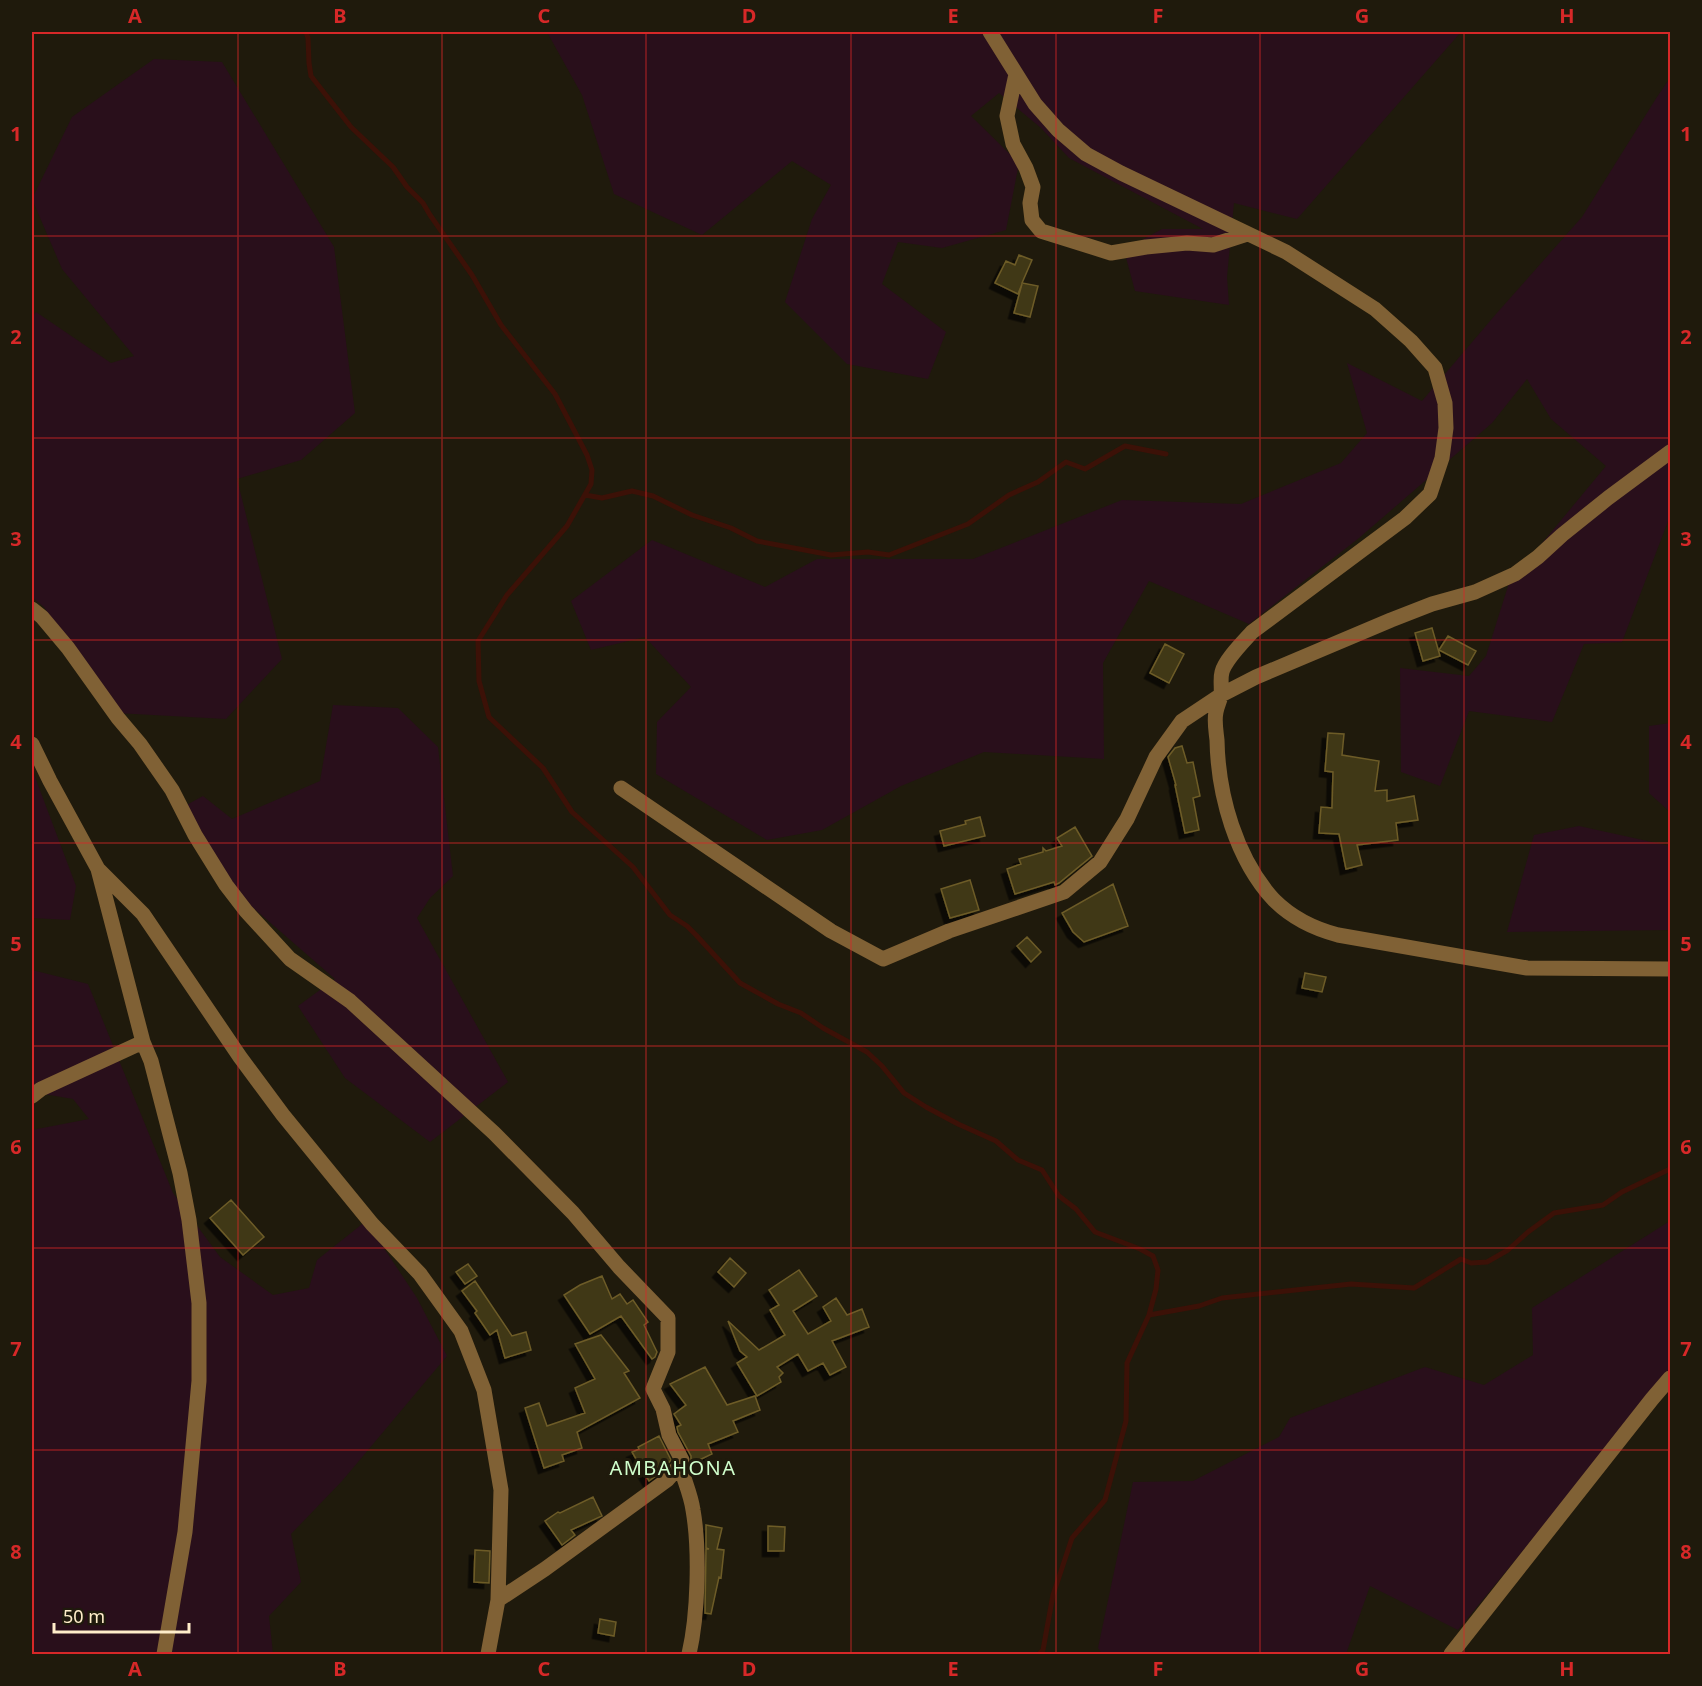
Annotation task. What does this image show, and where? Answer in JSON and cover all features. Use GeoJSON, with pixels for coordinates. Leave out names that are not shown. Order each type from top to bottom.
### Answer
{"type":"FeatureCollection","features":[{"type":"Feature","properties":{"kind":"street"},"geometry":{"type":"LineString","coordinates":[[990,32],[1035,104],[1058,130],[1086,154],[1286,252],[1375,309],[1411,341],[1435,368],[1446,403],[1446,428],[1442,458],[1430,494],[1405,518],[1252,632],[1222,670],[1221,695],[1216,714],[1219,773],[1228,812],[1247,862],[1256,876],[1275,900],[1305,922],[1322,931],[1338,935],[1527,968],[1671,969]]}},
{"type":"Feature","properties":{"kind":"street"},"geometry":{"type":"LineString","coordinates":[[1016,74],[1007,116],[1013,144],[1033,187],[1030,203],[1032,220],[1041,231],[1111,254],[1146,247],[1188,243],[1213,245],[1247,234]]}},
{"type":"Feature","properties":{"kind":"street"},"geometry":{"type":"LineString","coordinates":[[621,788],[831,931],[883,958],[949,931],[1064,892],[1100,862],[1127,819],[1156,757],[1182,722],[1221,695],[1256,677],[1432,604],[1475,592],[1515,574],[1608,498],[1671,452]]}},
{"type":"Feature","properties":{"kind":"street"},"geometry":{"type":"LineString","coordinates":[[32,609],[42,617],[68,648],[118,718],[140,744],[172,790],[195,835],[226,885],[246,911],[291,959],[351,1001],[494,1132],[573,1213],[619,1267],[668,1318],[668,1352],[653,1389],[663,1409],[669,1435],[682,1460],[680,1466],[667,1480],[545,1569],[498,1600]]}},
{"type":"Feature","properties":{"kind":"street"},"geometry":{"type":"LineString","coordinates":[[32,744],[50,782],[98,869],[143,1042],[151,1061],[180,1173],[189,1220],[199,1303],[199,1381],[186,1521],[176,1596],[164,1654]]}},
{"type":"Feature","properties":{"kind":"street"},"geometry":{"type":"LineString","coordinates":[[98,869],[143,914],[240,1057],[283,1115],[372,1224],[420,1274],[461,1331],[484,1390],[501,1490],[498,1600],[488,1654]]}},
{"type":"Feature","properties":{"kind":"street"},"geometry":{"type":"LineString","coordinates":[[32,1096],[51,1084],[143,1042]]}},
{"type":"Feature","properties":{"kind":"street"},"geometry":{"type":"LineString","coordinates":[[1451,1654],[1671,1378]]}},
{"type":"Feature","properties":{"kind":"street"},"geometry":{"type":"LineString","coordinates":[[680,1466],[693,1510],[697,1570],[689,1654]]}},
{"type":"Feature","properties":{"kind":"shaded area"},"geometry":{"type":"Polygon","coordinates":[[[547,32],[1461,32],[1297,219],[1234,203],[1227,277],[1229,305],[1135,291],[1124,250],[1162,229],[1203,229],[1069,158],[1041,128],[999,93],[971,116],[1019,163],[1006,230],[942,248],[898,242],[882,284],[946,332],[928,379],[847,364],[785,302],[812,219],[831,185],[792,161],[702,235],[614,194],[582,95],[547,32]]]}},
{"type":"Feature","properties":{"kind":"shaded area"},"geometry":{"type":"Polygon","coordinates":[[[154,59],[222,62],[334,247],[355,413],[301,460],[237,479],[282,659],[226,719],[116,713],[44,607],[32,597],[32,317],[36,312],[111,363],[134,356],[62,269],[32,199],[72,117],[154,59]]]}},
{"type":"Feature","properties":{"kind":"shaded area"},"geometry":{"type":"Polygon","coordinates":[[[1670,78],[1670,516],[1622,642],[1584,644],[1552,722],[1469,711],[1440,786],[1401,772],[1400,668],[1469,676],[1486,656],[1509,583],[1606,466],[1551,419],[1527,379],[1492,423],[1359,538],[1249,624],[1149,581],[1103,663],[1104,759],[984,752],[901,786],[822,830],[767,840],[656,774],[657,722],[691,687],[645,637],[591,650],[571,601],[652,540],[765,587],[817,559],[973,559],[1122,500],[1241,504],[1341,463],[1367,433],[1347,363],[1422,401],[1582,217],[1670,78]]]}},
{"type":"Feature","properties":{"kind":"shaded area"},"geometry":{"type":"Polygon","coordinates":[[[333,705],[398,708],[438,747],[453,876],[430,898],[417,918],[508,1082],[430,1142],[345,1078],[298,1006],[335,979],[242,898],[181,808],[203,796],[232,819],[320,781],[333,705]]]}},
{"type":"Feature","properties":{"kind":"shaded area"},"geometry":{"type":"Polygon","coordinates":[[[1670,723],[1670,812],[1649,793],[1649,726],[1670,723]]]}},
{"type":"Feature","properties":{"kind":"shaded area"},"geometry":{"type":"Polygon","coordinates":[[[32,769],[76,886],[70,920],[32,918],[32,769]]]}},
{"type":"Feature","properties":{"kind":"shaded area"},"geometry":{"type":"Polygon","coordinates":[[[1579,826],[1670,846],[1670,930],[1507,932],[1534,835],[1579,826]]]}},
{"type":"Feature","properties":{"kind":"shaded area"},"geometry":{"type":"Polygon","coordinates":[[[32,970],[88,984],[173,1193],[220,1257],[273,1295],[309,1288],[317,1260],[366,1221],[417,1298],[447,1356],[342,1481],[291,1534],[301,1582],[269,1616],[273,1654],[32,1654],[32,1130],[89,1119],[73,1099],[32,1092],[32,970]]]}},
{"type":"Feature","properties":{"kind":"shaded area"},"geometry":{"type":"Polygon","coordinates":[[[1670,1221],[1670,1371],[1458,1630],[1370,1586],[1346,1654],[1102,1654],[1098,1648],[1133,1482],[1193,1481],[1279,1437],[1290,1418],[1425,1367],[1484,1385],[1533,1355],[1532,1308],[1670,1221]]]}},
{"type":"Feature","properties":{"kind":"building"},"geometry":{"type":"Polygon","coordinates":[[[1019,255],[1032,260],[1022,283],[1038,286],[1030,317],[1014,313],[1022,284],[1018,294],[995,283],[1006,261],[1015,265],[1019,255]]]}},
{"type":"Feature","properties":{"kind":"building"},"geometry":{"type":"Polygon","coordinates":[[[1432,628],[1440,656],[1423,661],[1415,633],[1432,628]]]}},
{"type":"Feature","properties":{"kind":"building"},"geometry":{"type":"Polygon","coordinates":[[[1448,636],[1476,651],[1468,665],[1439,650],[1448,636]]]}},
{"type":"Feature","properties":{"kind":"building"},"geometry":{"type":"Polygon","coordinates":[[[1165,644],[1184,654],[1169,683],[1150,673],[1165,644]]]}},
{"type":"Feature","properties":{"kind":"building"},"geometry":{"type":"Polygon","coordinates":[[[1328,733],[1344,734],[1342,755],[1379,761],[1375,791],[1387,790],[1387,801],[1414,796],[1418,820],[1396,823],[1398,840],[1357,845],[1362,865],[1346,869],[1339,834],[1319,833],[1321,807],[1332,808],[1333,772],[1325,771],[1328,733]]]}},
{"type":"Feature","properties":{"kind":"building"},"geometry":{"type":"Polygon","coordinates":[[[1182,746],[1187,763],[1193,762],[1200,796],[1193,798],[1199,830],[1185,833],[1168,757],[1175,748],[1182,746]]]}},
{"type":"Feature","properties":{"kind":"building"},"geometry":{"type":"Polygon","coordinates":[[[980,817],[985,836],[944,846],[940,831],[966,824],[965,821],[980,817]]]}},
{"type":"Feature","properties":{"kind":"building"},"geometry":{"type":"Polygon","coordinates":[[[1075,827],[1092,856],[1055,885],[1054,882],[1015,894],[1007,869],[1021,864],[1019,859],[1043,852],[1043,848],[1046,851],[1062,846],[1057,838],[1075,827]]]}},
{"type":"Feature","properties":{"kind":"building"},"geometry":{"type":"Polygon","coordinates":[[[970,880],[979,910],[950,918],[941,889],[970,880]]]}},
{"type":"Feature","properties":{"kind":"building"},"geometry":{"type":"Polygon","coordinates":[[[1113,884],[1128,926],[1084,942],[1073,932],[1062,913],[1113,884]]]}},
{"type":"Feature","properties":{"kind":"building"},"geometry":{"type":"Polygon","coordinates":[[[1027,937],[1041,952],[1031,962],[1017,946],[1027,937]]]}},
{"type":"Feature","properties":{"kind":"building"},"geometry":{"type":"Polygon","coordinates":[[[1305,973],[1326,977],[1322,992],[1302,988],[1305,973]]]}},
{"type":"Feature","properties":{"kind":"building"},"geometry":{"type":"Polygon","coordinates":[[[231,1200],[264,1237],[243,1255],[210,1218],[231,1200]]]}},
{"type":"Feature","properties":{"kind":"building"},"geometry":{"type":"Polygon","coordinates":[[[730,1258],[746,1273],[734,1287],[718,1272],[730,1258]]]}},
{"type":"Feature","properties":{"kind":"building"},"geometry":{"type":"Polygon","coordinates":[[[468,1264],[477,1276],[465,1284],[456,1272],[468,1264]]]}},
{"type":"Feature","properties":{"kind":"building"},"geometry":{"type":"Polygon","coordinates":[[[799,1270],[817,1296],[793,1311],[808,1334],[831,1321],[823,1307],[836,1298],[847,1315],[862,1309],[869,1327],[832,1341],[846,1367],[830,1375],[823,1363],[808,1371],[798,1354],[777,1367],[783,1373],[779,1377],[781,1382],[757,1396],[737,1363],[747,1357],[740,1351],[728,1321],[759,1350],[785,1335],[770,1310],[779,1305],[769,1290],[799,1270]]]}},
{"type":"Feature","properties":{"kind":"building"},"geometry":{"type":"Polygon","coordinates":[[[602,1276],[612,1299],[620,1294],[627,1304],[633,1300],[648,1322],[644,1325],[657,1352],[652,1359],[621,1316],[590,1334],[564,1295],[602,1276]]]}},
{"type":"Feature","properties":{"kind":"building"},"geometry":{"type":"Polygon","coordinates":[[[475,1281],[512,1336],[526,1332],[531,1350],[505,1358],[497,1330],[490,1335],[475,1313],[477,1311],[462,1291],[475,1281]]]}},
{"type":"Feature","properties":{"kind":"building"},"geometry":{"type":"Polygon","coordinates":[[[601,1335],[629,1371],[624,1373],[640,1398],[577,1432],[582,1448],[562,1455],[564,1461],[544,1468],[525,1408],[539,1403],[547,1426],[585,1413],[575,1388],[595,1379],[575,1344],[601,1335]]]}},
{"type":"Feature","properties":{"kind":"building"},"geometry":{"type":"Polygon","coordinates":[[[705,1367],[727,1405],[755,1396],[760,1410],[733,1421],[738,1432],[708,1444],[712,1454],[691,1464],[691,1456],[678,1432],[677,1427],[681,1425],[674,1414],[686,1405],[670,1384],[705,1367]]]}},
{"type":"Feature","properties":{"kind":"building"},"geometry":{"type":"Polygon","coordinates":[[[659,1436],[671,1460],[660,1473],[649,1481],[632,1452],[659,1436]]]}},
{"type":"Feature","properties":{"kind":"building"},"geometry":{"type":"Polygon","coordinates":[[[593,1497],[602,1516],[571,1530],[575,1535],[562,1545],[545,1521],[558,1512],[593,1497]]]}},
{"type":"Feature","properties":{"kind":"building"},"geometry":{"type":"Polygon","coordinates":[[[706,1525],[722,1528],[717,1549],[724,1550],[721,1578],[719,1577],[711,1614],[705,1613],[706,1549],[709,1549],[706,1548],[706,1525]]]}},
{"type":"Feature","properties":{"kind":"building"},"geometry":{"type":"Polygon","coordinates":[[[768,1526],[785,1527],[784,1551],[768,1551],[768,1526]]]}},
{"type":"Feature","properties":{"kind":"building"},"geometry":{"type":"Polygon","coordinates":[[[475,1550],[490,1551],[489,1583],[474,1582],[475,1550]]]}},
{"type":"Feature","properties":{"kind":"building"},"geometry":{"type":"Polygon","coordinates":[[[600,1619],[616,1622],[614,1636],[598,1633],[600,1619]]]}},
{"type":"Feature","properties":{"kind":"waterway"},"geometry":{"type":"LineString","coordinates":[[306,32],[311,76],[351,127],[393,167],[407,187],[423,203],[472,275],[501,325],[555,394],[587,455],[592,470],[591,484],[567,526],[507,595],[478,641],[479,681],[489,717],[543,768],[572,812],[633,867],[670,915],[687,926],[740,983],[778,1004],[801,1013],[867,1052],[904,1093],[958,1124],[996,1141],[1018,1160],[1042,1170],[1059,1196],[1076,1209],[1095,1232],[1153,1256],[1158,1270],[1156,1289],[1149,1315],[1127,1363],[1126,1421],[1105,1500],[1072,1538],[1053,1595],[1043,1650],[1039,1654]]}},
{"type":"Feature","properties":{"kind":"waterway"},"geometry":{"type":"LineString","coordinates":[[585,495],[602,498],[632,491],[653,496],[692,515],[731,528],[757,541],[831,555],[868,552],[889,555],[968,524],[1009,495],[1038,482],[1066,462],[1085,469],[1125,446],[1166,454]]}},
{"type":"Feature","properties":{"kind":"waterway"},"geometry":{"type":"LineString","coordinates":[[1149,1315],[1199,1306],[1222,1298],[1351,1284],[1414,1288],[1461,1259],[1471,1263],[1487,1262],[1508,1250],[1554,1213],[1603,1205],[1622,1192],[1670,1169]]}},
{"type":"Feature","properties":{"kind":"district","name":"AMBAHONA"},"geometry":{"type":"Point","coordinates":[673,1467]}}]}
